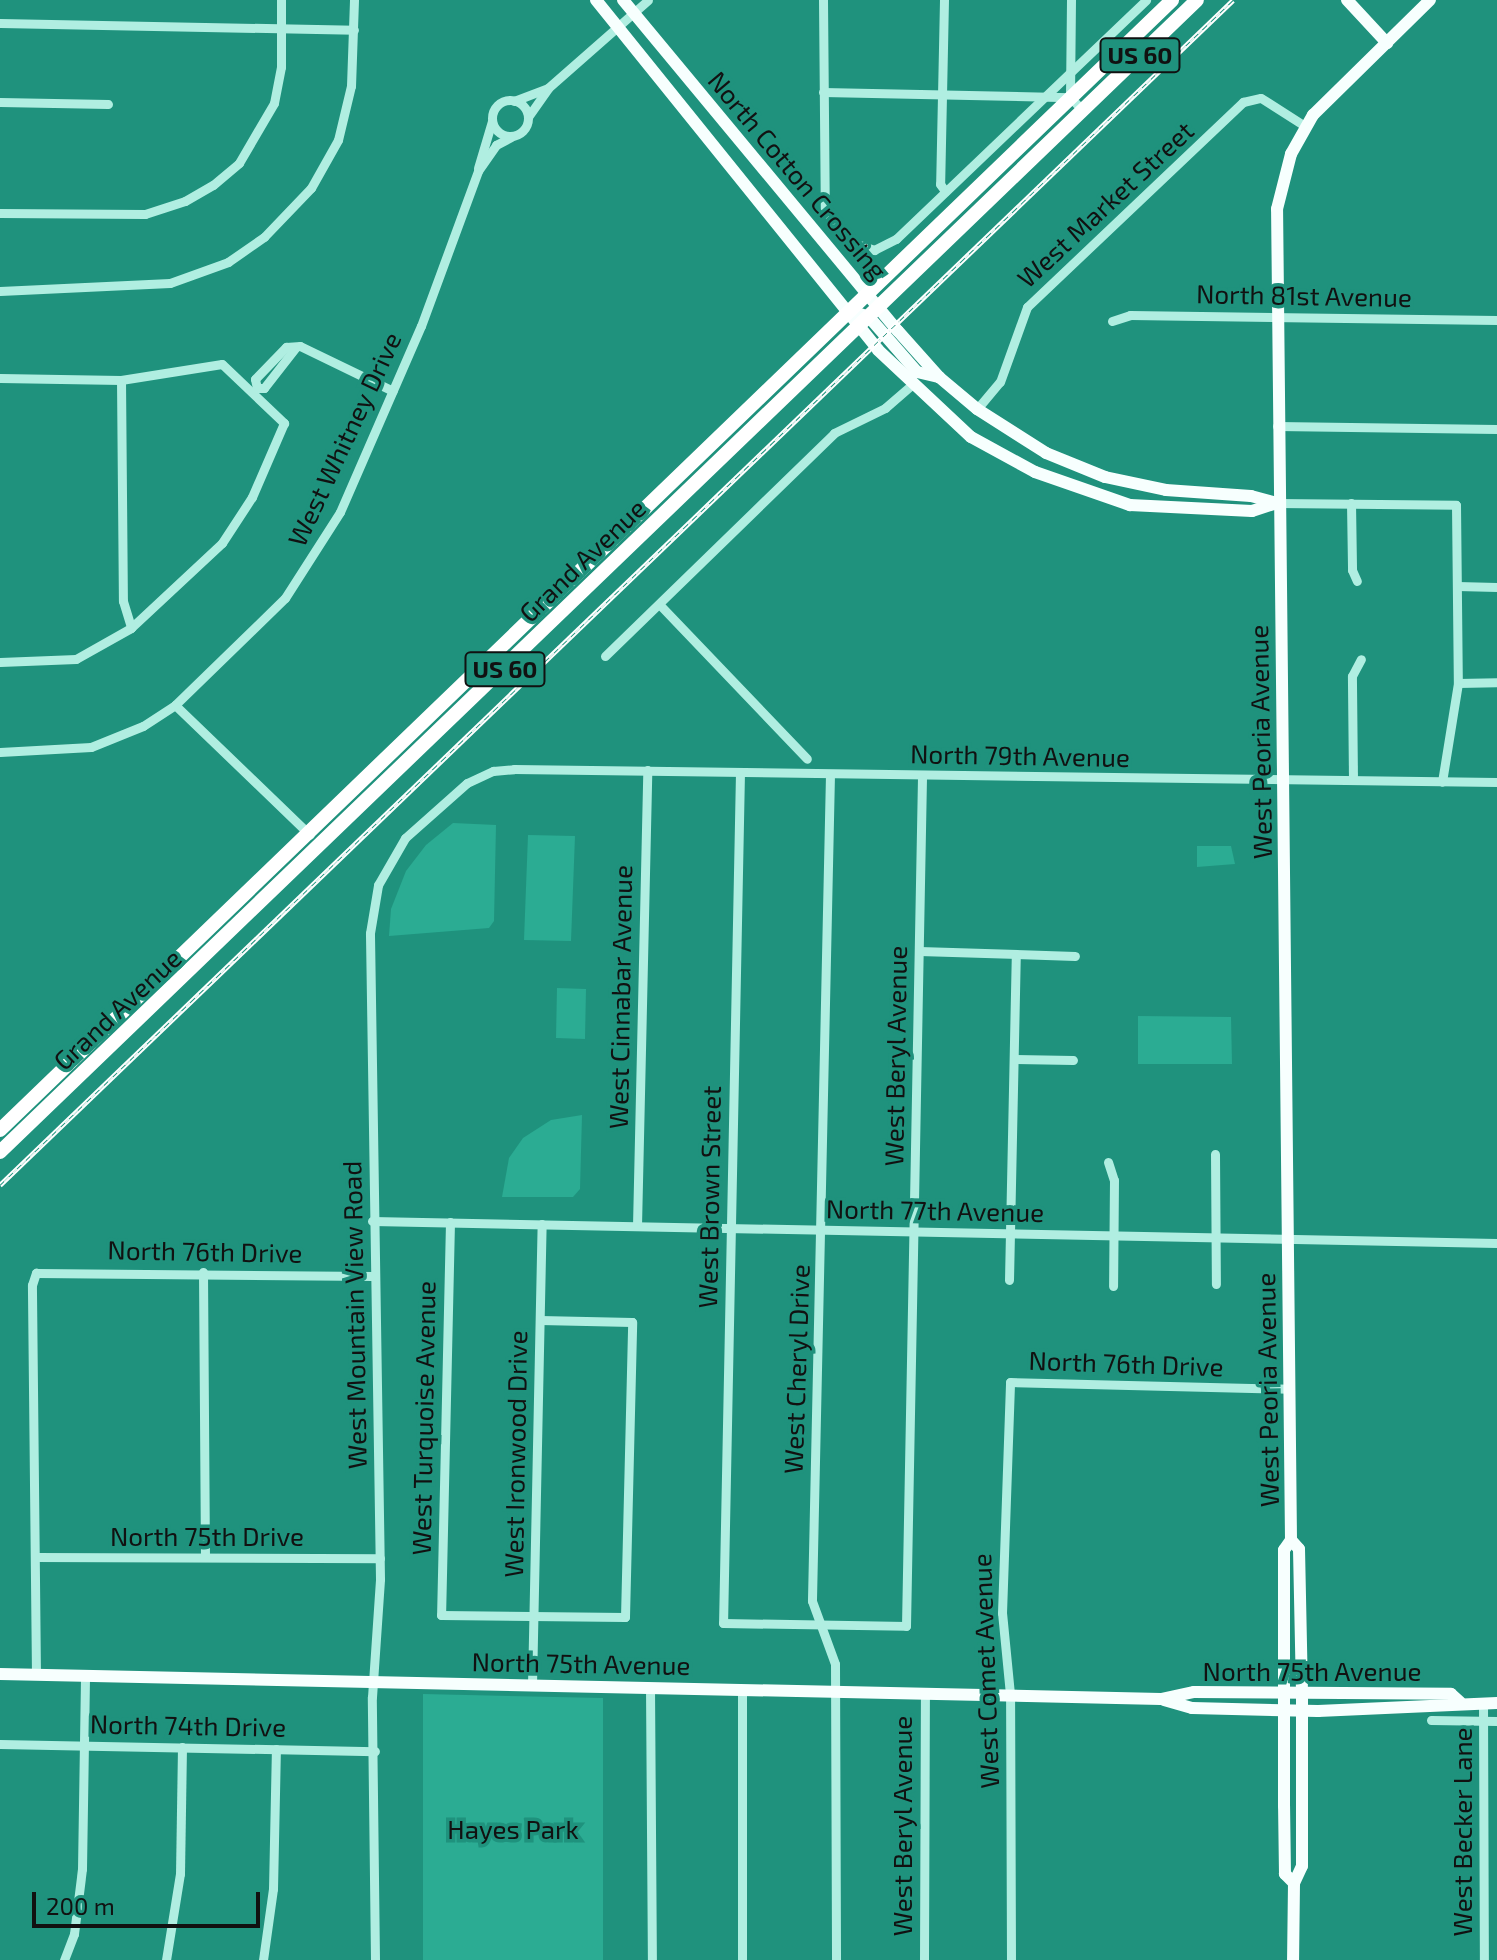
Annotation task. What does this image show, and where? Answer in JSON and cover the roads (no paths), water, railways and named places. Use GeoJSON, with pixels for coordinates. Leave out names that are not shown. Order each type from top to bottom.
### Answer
{"type":"FeatureCollection","features":[{"type":"Feature","properties":{"kind":"highway","name":"Grand Avenue"},"geometry":{"type":"LineString","coordinates":[[0,1130],[310,835],[866,291],[1172,0]]}},
{"type":"Feature","properties":{"kind":"highway","name":"Grand Avenue"},"geometry":{"type":"LineString","coordinates":[[0,1152],[1197,0]]}},
{"type":"Feature","properties":{"kind":"main road","name":"North Cotton Crossing"},"geometry":{"type":"LineString","coordinates":[[596,0],[847,310],[869,317],[977,409],[1046,453],[1121,482],[1277,503]]}},
{"type":"Feature","properties":{"kind":"main road","name":"North Cotton Crossing"},"geometry":{"type":"LineString","coordinates":[[623,0],[866,291],[869,317],[911,385],[971,437],[1035,472],[1098,497],[1146,507],[1252,511],[1277,503]]}},
{"type":"Feature","properties":{"kind":"main road"},"geometry":{"type":"LineString","coordinates":[[1347,0],[1387,43]]}},
{"type":"Feature","properties":{"kind":"main road","name":"West Peoria Avenue"},"geometry":{"type":"LineString","coordinates":[[1294,1883],[1285,1874],[1284,1550],[1291,1540],[1277,503],[1279,199],[1305,126],[1430,0]]}},
{"type":"Feature","properties":{"kind":"main road"},"geometry":{"type":"LineString","coordinates":[[1035,472],[1046,453]]}},
{"type":"Feature","properties":{"kind":"main road","name":"West Peoria Avenue"},"geometry":{"type":"LineString","coordinates":[[1291,1540],[1299,1549],[1302,1692],[1302,1866],[1294,1883],[1293,1960]]}},
{"type":"Feature","properties":{"kind":"main road","name":"North 75th Avenue"},"geometry":{"type":"LineString","coordinates":[[0,1674],[1161,1699],[1194,1692],[1446,1694],[1460,1702],[1490,1703]]}},
{"type":"Feature","properties":{"kind":"main road"},"geometry":{"type":"LineString","coordinates":[[1418,1709],[1420,1703],[1446,1694]]}},
{"type":"Feature","properties":{"kind":"main road","name":"North 75th Avenue"},"geometry":{"type":"LineString","coordinates":[[1161,1699],[1192,1708],[1302,1711],[1450,1709],[1460,1702]]}},
{"type":"Feature","properties":{"kind":"main road"},"geometry":{"type":"LineString","coordinates":[[1285,1837],[1302,1837]]}},
{"type":"Feature","properties":{"kind":"street"},"geometry":{"type":"LineString","coordinates":[[0,213],[122,216],[158,211],[213,185],[251,147],[277,94],[281,0]]}},
{"type":"Feature","properties":{"kind":"street"},"geometry":{"type":"LineString","coordinates":[[0,291],[130,288],[180,280],[245,251],[301,200],[331,156],[346,113],[354,0]]}},
{"type":"Feature","properties":{"kind":"street","name":"West Whitney Drive"},"geometry":{"type":"LineString","coordinates":[[478,171],[496,145],[525,130],[528,117],[548,88],[648,0]]}},
{"type":"Feature","properties":{"kind":"street"},"geometry":{"type":"LineString","coordinates":[[823,0],[825,210],[854,245],[879,249],[1070,75],[1146,0]]}},
{"type":"Feature","properties":{"kind":"street"},"geometry":{"type":"LineString","coordinates":[[944,0],[940,184],[945,191]]}},
{"type":"Feature","properties":{"kind":"street"},"geometry":{"type":"LineString","coordinates":[[1071,0],[1070,97],[1082,110]]}},
{"type":"Feature","properties":{"kind":"street"},"geometry":{"type":"LineString","coordinates":[[0,23],[354,30]]}},
{"type":"Feature","properties":{"kind":"street","name":"West Whitney Drive"},"geometry":{"type":"LineString","coordinates":[[0,752],[70,750],[112,740],[175,705],[270,614],[306,571],[340,512],[393,391],[478,171],[498,105],[548,88]]}},
{"type":"Feature","properties":{"kind":"street"},"geometry":{"type":"LineString","coordinates":[[823,92],[1070,97]]}},
{"type":"Feature","properties":{"kind":"street","name":"West Market Street"},"geometry":{"type":"LineString","coordinates":[[977,409],[1000,382],[1027,307],[1243,102],[1261,98],[1305,126]]}},
{"type":"Feature","properties":{"kind":"street"},"geometry":{"type":"LineString","coordinates":[[514,101],[528,117]]}},
{"type":"Feature","properties":{"kind":"street"},"geometry":{"type":"LineString","coordinates":[[0,102],[108,104]]}},
{"type":"Feature","properties":{"kind":"street"},"geometry":{"type":"LineString","coordinates":[[493,121],[497,130],[511,137]]}},
{"type":"Feature","properties":{"kind":"street","name":"North 81st Avenue"},"geometry":{"type":"LineString","coordinates":[[1112,321],[1130,315],[1497,320]]}},
{"type":"Feature","properties":{"kind":"street"},"geometry":{"type":"LineString","coordinates":[[254,390],[255,379],[272,361],[286,347],[296,347],[393,391]]}},
{"type":"Feature","properties":{"kind":"street"},"geometry":{"type":"LineString","coordinates":[[0,378],[121,380],[222,364],[254,390],[284,423],[252,497],[222,543],[131,628],[76,659],[0,662]]}},
{"type":"Feature","properties":{"kind":"street"},"geometry":{"type":"LineString","coordinates":[[121,380],[123,601],[131,628]]}},
{"type":"Feature","properties":{"kind":"street"},"geometry":{"type":"LineString","coordinates":[[605,656],[834,433],[885,408],[911,385]]}},
{"type":"Feature","properties":{"kind":"street"},"geometry":{"type":"LineString","coordinates":[[1277,426],[1497,429]]}},
{"type":"Feature","properties":{"kind":"street"},"geometry":{"type":"LineString","coordinates":[[1277,503],[1456,505],[1458,683],[1443,748],[1442,782]]}},
{"type":"Feature","properties":{"kind":"street"},"geometry":{"type":"LineString","coordinates":[[1351,503],[1352,570],[1357,581]]}},
{"type":"Feature","properties":{"kind":"street"},"geometry":{"type":"LineString","coordinates":[[1457,586],[1497,587]]}},
{"type":"Feature","properties":{"kind":"street"},"geometry":{"type":"LineString","coordinates":[[659,604],[807,759]]}},
{"type":"Feature","properties":{"kind":"street"},"geometry":{"type":"LineString","coordinates":[[1353,780],[1352,676],[1361,659]]}},
{"type":"Feature","properties":{"kind":"street"},"geometry":{"type":"LineString","coordinates":[[1458,683],[1497,682]]}},
{"type":"Feature","properties":{"kind":"street"},"geometry":{"type":"LineString","coordinates":[[175,705],[310,835]]}},
{"type":"Feature","properties":{"kind":"street","name":"North 79th Avenue"},"geometry":{"type":"LineString","coordinates":[[542,768],[922,776],[1497,782]]}},
{"type":"Feature","properties":{"kind":"street","name":"West Mountain View Road"},"geometry":{"type":"LineString","coordinates":[[375,1960],[373,1681],[380,1558],[372,1221],[370,933],[378,885],[405,838],[467,783],[493,771],[542,768]]}},
{"type":"Feature","properties":{"kind":"street","name":"West Cinnabar Avenue"},"geometry":{"type":"LineString","coordinates":[[637,1226],[647,770]]}},
{"type":"Feature","properties":{"kind":"street","name":"West Brown Street"},"geometry":{"type":"LineString","coordinates":[[740,772],[723,1623],[819,1625]]}},
{"type":"Feature","properties":{"kind":"street","name":"West Cheryl Drive"},"geometry":{"type":"LineString","coordinates":[[830,774],[812,1601],[819,1625],[833,1651],[836,1960]]}},
{"type":"Feature","properties":{"kind":"street","name":"West Beryl Avenue"},"geometry":{"type":"LineString","coordinates":[[819,1625],[906,1626],[922,776]]}},
{"type":"Feature","properties":{"kind":"street"},"geometry":{"type":"LineString","coordinates":[[919,951],[1075,956]]}},
{"type":"Feature","properties":{"kind":"street"},"geometry":{"type":"LineString","coordinates":[[1009,1280],[1016,954]]}},
{"type":"Feature","properties":{"kind":"street"},"geometry":{"type":"LineString","coordinates":[[1014,1059],[1073,1060]]}},
{"type":"Feature","properties":{"kind":"street"},"geometry":{"type":"LineString","coordinates":[[1215,1154],[1216,1284]]}},
{"type":"Feature","properties":{"kind":"street"},"geometry":{"type":"LineString","coordinates":[[1108,1162],[1114,1180],[1113,1286]]}},
{"type":"Feature","properties":{"kind":"street","name":"North 77th Avenue"},"geometry":{"type":"LineString","coordinates":[[372,1221],[1497,1243]]}},
{"type":"Feature","properties":{"kind":"street","name":"West Turquoise Avenue"},"geometry":{"type":"LineString","coordinates":[[450,1222],[441,1615],[534,1616]]}},
{"type":"Feature","properties":{"kind":"street","name":"West Ironwood Drive"},"geometry":{"type":"LineString","coordinates":[[532,1685],[542,1224]]}},
{"type":"Feature","properties":{"kind":"street"},"geometry":{"type":"LineString","coordinates":[[203,1272],[205,1557]]}},
{"type":"Feature","properties":{"kind":"street","name":"North 76th Drive"},"geometry":{"type":"LineString","coordinates":[[35,1557],[32,1285],[36,1273],[203,1272],[373,1276]]}},
{"type":"Feature","properties":{"kind":"street"},"geometry":{"type":"LineString","coordinates":[[534,1616],[625,1617],[632,1322],[540,1320]]}},
{"type":"Feature","properties":{"kind":"street","name":"North 76th Drive"},"geometry":{"type":"LineString","coordinates":[[1010,1382],[1289,1389]]}},
{"type":"Feature","properties":{"kind":"street","name":"West Comet Avenue"},"geometry":{"type":"LineString","coordinates":[[1010,1382],[1002,1622],[1010,1694],[1011,1960]]}},
{"type":"Feature","properties":{"kind":"street"},"geometry":{"type":"LineString","coordinates":[[35,1557],[36,1675]]}},
{"type":"Feature","properties":{"kind":"street","name":"North 75th Drive"},"geometry":{"type":"LineString","coordinates":[[35,1557],[380,1558]]}},
{"type":"Feature","properties":{"kind":"street"},"geometry":{"type":"LineString","coordinates":[[64,1960],[74,1934],[82,1869],[85,1675]]}},
{"type":"Feature","properties":{"kind":"street"},"geometry":{"type":"LineString","coordinates":[[650,1687],[652,1960]]}},
{"type":"Feature","properties":{"kind":"street"},"geometry":{"type":"LineString","coordinates":[[742,1689],[742,1960]]}},
{"type":"Feature","properties":{"kind":"street","name":"West Beryl Avenue"},"geometry":{"type":"LineString","coordinates":[[924,1960],[925,1693]]}},
{"type":"Feature","properties":{"kind":"street","name":"West Becker Lane"},"geometry":{"type":"LineString","coordinates":[[1484,1960],[1484,1720],[1490,1703]]}},
{"type":"Feature","properties":{"kind":"street","name":"North 75th Avenue"},"geometry":{"type":"LineString","coordinates":[[1431,1720],[1497,1721]]}},
{"type":"Feature","properties":{"kind":"street","name":"North 74th Drive"},"geometry":{"type":"LineString","coordinates":[[0,1744],[375,1751]]}},
{"type":"Feature","properties":{"kind":"street"},"geometry":{"type":"LineString","coordinates":[[166,1960],[180,1874],[182,1747]]}},
{"type":"Feature","properties":{"kind":"street"},"geometry":{"type":"LineString","coordinates":[[263,1960],[273,1889],[276,1749]]}},
{"type":"Feature","properties":{"kind":"railway"},"geometry":{"type":"LineString","coordinates":[[0,1185],[1233,0]]}},
{"type":"Feature","properties":{"kind":"park label","name":"Hayes Park"},"geometry":{"type":"Point","coordinates":[513,1829]}}]}
